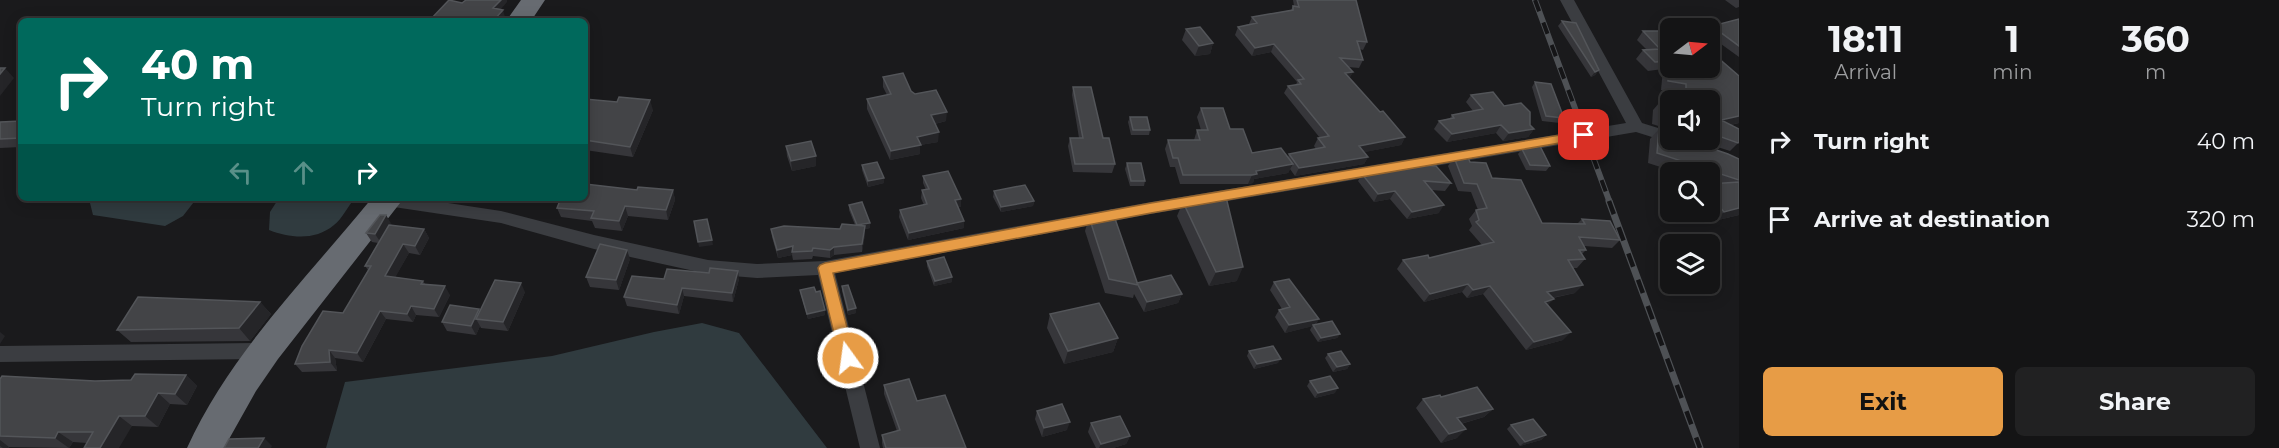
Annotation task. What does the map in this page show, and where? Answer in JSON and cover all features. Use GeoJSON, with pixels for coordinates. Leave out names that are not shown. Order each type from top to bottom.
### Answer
{"type":"FeatureCollection","features":[{"type":"Feature","properties":{"kind":"highway"},"geometry":{"type":"LineString","coordinates":[[520,18],[533,0]]}},
{"type":"Feature","properties":{"kind":"highway"},"geometry":{"type":"LineString","coordinates":[[205,448],[215,427],[264,351],[386,201]]}},
{"type":"Feature","properties":{"kind":"street"},"geometry":{"type":"LineString","coordinates":[[1567,0],[1636,127]]}},
{"type":"Feature","properties":{"kind":"street"},"geometry":{"type":"LineString","coordinates":[[401,201],[501,217],[594,242],[708,267],[757,271],[825,268],[1151,208],[1636,127],[1660,134]]}},
{"type":"Feature","properties":{"kind":"street"},"geometry":{"type":"LineString","coordinates":[[825,268],[870,448]]}},
{"type":"Feature","properties":{"kind":"street"},"geometry":{"type":"LineString","coordinates":[[0,354],[264,351]]}},
{"type":"Feature","properties":{"kind":"shaded area"},"geometry":{"type":"Polygon","coordinates":[[[92,201],[195,201],[183,216],[165,226],[93,215],[92,201]]]}},
{"type":"Feature","properties":{"kind":"shaded area"},"geometry":{"type":"Polygon","coordinates":[[[277,201],[353,201],[334,225],[311,236],[285,235],[269,230],[270,212],[277,201]]]}},
{"type":"Feature","properties":{"kind":"shaded area"},"geometry":{"type":"Polygon","coordinates":[[[702,323],[739,333],[827,448],[326,448],[345,382],[552,356],[702,323]]]}},
{"type":"Feature","properties":{"kind":"building"},"geometry":{"type":"Polygon","coordinates":[[[449,0],[462,3],[466,0],[501,0],[493,8],[503,10],[496,18],[432,18],[449,0]]]}},
{"type":"Feature","properties":{"kind":"building"},"geometry":{"type":"Polygon","coordinates":[[[1297,0],[1356,0],[1367,42],[1357,41],[1363,60],[1340,58],[1353,72],[1345,73],[1405,137],[1359,146],[1368,157],[1299,168],[1289,154],[1325,147],[1318,138],[1329,136],[1288,86],[1301,84],[1298,80],[1304,79],[1274,44],[1255,48],[1238,27],[1257,23],[1252,17],[1293,10],[1293,6],[1299,7],[1297,0]]]}},
{"type":"Feature","properties":{"kind":"building"},"geometry":{"type":"Polygon","coordinates":[[[1739,19],[1739,46],[1720,32],[1720,24],[1739,19]]]}},
{"type":"Feature","properties":{"kind":"building"},"geometry":{"type":"Polygon","coordinates":[[[1562,21],[1576,23],[1599,70],[1595,72],[1562,21]]]}},
{"type":"Feature","properties":{"kind":"building"},"geometry":{"type":"Polygon","coordinates":[[[1200,27],[1213,43],[1199,46],[1186,29],[1200,27]]]}},
{"type":"Feature","properties":{"kind":"building"},"geometry":{"type":"Polygon","coordinates":[[[1643,31],[1660,31],[1660,49],[1643,31]]]}},
{"type":"Feature","properties":{"kind":"building"},"geometry":{"type":"Polygon","coordinates":[[[1660,49],[1660,62],[1655,62],[1643,50],[1660,49]]]}},
{"type":"Feature","properties":{"kind":"building"},"geometry":{"type":"Polygon","coordinates":[[[1720,60],[1739,76],[1739,116],[1721,120],[1739,129],[1739,142],[1720,137],[1720,90],[1667,90],[1686,89],[1686,84],[1668,81],[1668,78],[1720,78],[1720,60]]]}},
{"type":"Feature","properties":{"kind":"building"},"geometry":{"type":"Polygon","coordinates":[[[903,73],[911,91],[915,94],[936,90],[947,112],[931,115],[939,132],[917,137],[921,145],[891,151],[867,99],[891,94],[883,77],[903,73]]]}},
{"type":"Feature","properties":{"kind":"building"},"geometry":{"type":"Polygon","coordinates":[[[1535,82],[1551,84],[1564,118],[1546,116],[1535,82]]]}},
{"type":"Feature","properties":{"kind":"building"},"geometry":{"type":"Polygon","coordinates":[[[1073,87],[1091,87],[1103,138],[1109,138],[1115,164],[1075,164],[1070,138],[1083,138],[1073,87]]]}},
{"type":"Feature","properties":{"kind":"building"},"geometry":{"type":"Polygon","coordinates":[[[1493,92],[1504,106],[1521,103],[1530,112],[1530,125],[1534,129],[1509,133],[1501,125],[1452,134],[1439,121],[1454,118],[1452,115],[1483,109],[1471,95],[1493,92]]]}},
{"type":"Feature","properties":{"kind":"building"},"geometry":{"type":"Polygon","coordinates":[[[619,97],[650,100],[630,147],[588,140],[588,99],[617,102],[619,97]]]}},
{"type":"Feature","properties":{"kind":"building"},"geometry":{"type":"Polygon","coordinates":[[[1201,108],[1223,108],[1230,129],[1243,129],[1252,153],[1281,148],[1293,164],[1256,171],[1257,174],[1252,175],[1183,175],[1178,158],[1173,158],[1168,140],[1200,140],[1197,130],[1208,130],[1201,108]]]}},
{"type":"Feature","properties":{"kind":"building"},"geometry":{"type":"Polygon","coordinates":[[[1130,117],[1147,117],[1150,130],[1133,130],[1130,117]]]}},
{"type":"Feature","properties":{"kind":"building"},"geometry":{"type":"Polygon","coordinates":[[[18,121],[18,138],[0,139],[0,122],[18,121]]]}},
{"type":"Feature","properties":{"kind":"building"},"geometry":{"type":"Polygon","coordinates":[[[1659,129],[1660,150],[1716,150],[1739,159],[1739,180],[1720,174],[1720,162],[1684,162],[1657,153],[1659,129]]]}},
{"type":"Feature","properties":{"kind":"building"},"geometry":{"type":"Polygon","coordinates":[[[811,141],[816,156],[791,161],[786,146],[811,141]]]}},
{"type":"Feature","properties":{"kind":"building"},"geometry":{"type":"Polygon","coordinates":[[[1540,146],[1550,166],[1530,165],[1522,149],[1540,146]]]}},
{"type":"Feature","properties":{"kind":"building"},"geometry":{"type":"Polygon","coordinates":[[[1467,155],[1470,162],[1486,163],[1492,178],[1521,180],[1542,223],[1585,224],[1582,219],[1610,221],[1620,240],[1579,237],[1586,250],[1579,250],[1585,259],[1568,260],[1583,285],[1547,292],[1554,299],[1545,302],[1571,332],[1534,342],[1490,286],[1473,290],[1468,284],[1430,294],[1403,260],[1428,255],[1429,258],[1494,242],[1476,222],[1479,220],[1476,210],[1487,208],[1477,184],[1464,183],[1454,157],[1467,155]]]}},
{"type":"Feature","properties":{"kind":"building"},"geometry":{"type":"Polygon","coordinates":[[[877,162],[884,178],[868,181],[862,165],[877,162]]]}},
{"type":"Feature","properties":{"kind":"building"},"geometry":{"type":"Polygon","coordinates":[[[1127,163],[1141,163],[1145,181],[1131,181],[1127,163]]]}},
{"type":"Feature","properties":{"kind":"building"},"geometry":{"type":"Polygon","coordinates":[[[1419,165],[1436,166],[1451,183],[1424,181],[1444,205],[1412,212],[1395,191],[1378,194],[1362,174],[1419,165]]]}},
{"type":"Feature","properties":{"kind":"building"},"geometry":{"type":"Polygon","coordinates":[[[948,171],[961,199],[955,200],[964,221],[909,233],[900,210],[927,204],[922,190],[929,189],[923,176],[948,171]]]}},
{"type":"Feature","properties":{"kind":"building"},"geometry":{"type":"Polygon","coordinates":[[[1739,182],[1739,208],[1724,212],[1720,207],[1720,183],[1739,182]]]}},
{"type":"Feature","properties":{"kind":"building"},"geometry":{"type":"Polygon","coordinates":[[[588,184],[637,190],[638,187],[673,190],[666,210],[625,206],[619,221],[591,218],[594,211],[557,208],[560,201],[588,201],[588,184]]]}},
{"type":"Feature","properties":{"kind":"building"},"geometry":{"type":"Polygon","coordinates":[[[1025,185],[1034,201],[1001,207],[994,191],[1025,185]]]}},
{"type":"Feature","properties":{"kind":"building"},"geometry":{"type":"Polygon","coordinates":[[[1226,197],[1243,267],[1216,272],[1183,202],[1226,197]]]}},
{"type":"Feature","properties":{"kind":"building"},"geometry":{"type":"Polygon","coordinates":[[[862,202],[870,223],[857,225],[849,205],[862,202]]]}},
{"type":"Feature","properties":{"kind":"building"},"geometry":{"type":"Polygon","coordinates":[[[1112,210],[1138,285],[1109,279],[1089,217],[1112,210]]]}},
{"type":"Feature","properties":{"kind":"building"},"geometry":{"type":"Polygon","coordinates":[[[380,215],[386,215],[375,234],[366,233],[380,215]]]}},
{"type":"Feature","properties":{"kind":"building"},"geometry":{"type":"Polygon","coordinates":[[[707,219],[712,240],[698,242],[694,221],[707,219]]]}},
{"type":"Feature","properties":{"kind":"building"},"geometry":{"type":"Polygon","coordinates":[[[842,224],[865,226],[862,244],[834,247],[830,250],[813,248],[812,251],[792,252],[793,246],[777,250],[771,229],[784,226],[840,229],[842,224]]]}},
{"type":"Feature","properties":{"kind":"building"},"geometry":{"type":"Polygon","coordinates":[[[389,225],[424,229],[415,246],[403,244],[385,276],[423,281],[421,284],[445,286],[434,309],[411,306],[407,314],[380,311],[357,353],[329,350],[330,362],[295,364],[302,346],[323,311],[343,313],[371,266],[365,266],[389,225]]]}},
{"type":"Feature","properties":{"kind":"building"},"geometry":{"type":"Polygon","coordinates":[[[600,244],[627,250],[616,280],[586,277],[600,244]]]}},
{"type":"Feature","properties":{"kind":"building"},"geometry":{"type":"Polygon","coordinates":[[[944,257],[952,277],[935,281],[927,261],[944,257]]]}},
{"type":"Feature","properties":{"kind":"building"},"geometry":{"type":"Polygon","coordinates":[[[710,268],[738,271],[732,293],[682,288],[677,305],[624,297],[632,276],[664,279],[667,269],[709,273],[710,268]]]}},
{"type":"Feature","properties":{"kind":"building"},"geometry":{"type":"Polygon","coordinates":[[[1171,275],[1182,294],[1147,302],[1137,283],[1171,275]]]}},
{"type":"Feature","properties":{"kind":"building"},"geometry":{"type":"Polygon","coordinates":[[[1289,279],[1319,319],[1289,325],[1279,310],[1290,307],[1274,282],[1289,279]]]}},
{"type":"Feature","properties":{"kind":"building"},"geometry":{"type":"Polygon","coordinates":[[[495,280],[521,283],[503,322],[476,319],[495,280]]]}},
{"type":"Feature","properties":{"kind":"building"},"geometry":{"type":"Polygon","coordinates":[[[848,285],[856,308],[848,310],[842,286],[848,285]]]}},
{"type":"Feature","properties":{"kind":"building"},"geometry":{"type":"Polygon","coordinates":[[[814,287],[816,292],[820,291],[825,310],[807,314],[800,290],[814,287]]]}},
{"type":"Feature","properties":{"kind":"building"},"geometry":{"type":"Polygon","coordinates":[[[138,297],[260,302],[239,328],[117,330],[138,297]]]}},
{"type":"Feature","properties":{"kind":"building"},"geometry":{"type":"Polygon","coordinates":[[[1099,303],[1118,338],[1068,351],[1050,314],[1099,303]]]}},
{"type":"Feature","properties":{"kind":"building"},"geometry":{"type":"Polygon","coordinates":[[[450,305],[479,309],[471,326],[442,322],[450,305]]]}},
{"type":"Feature","properties":{"kind":"building"},"geometry":{"type":"Polygon","coordinates":[[[1332,321],[1340,334],[1321,338],[1313,325],[1332,321]]]}},
{"type":"Feature","properties":{"kind":"building"},"geometry":{"type":"Polygon","coordinates":[[[1273,346],[1281,359],[1257,364],[1249,351],[1273,346]]]}},
{"type":"Feature","properties":{"kind":"building"},"geometry":{"type":"Polygon","coordinates":[[[1341,351],[1350,364],[1337,367],[1328,354],[1341,351]]]}},
{"type":"Feature","properties":{"kind":"building"},"geometry":{"type":"Polygon","coordinates":[[[135,374],[186,375],[175,394],[158,393],[145,416],[119,416],[100,448],[84,448],[93,432],[58,432],[55,438],[0,436],[0,379],[2,376],[95,381],[131,380],[135,374]]]}},
{"type":"Feature","properties":{"kind":"building"},"geometry":{"type":"Polygon","coordinates":[[[1330,376],[1338,388],[1318,393],[1310,381],[1330,376]]]}},
{"type":"Feature","properties":{"kind":"building"},"geometry":{"type":"Polygon","coordinates":[[[909,379],[917,401],[945,395],[966,448],[886,448],[882,435],[900,430],[884,385],[909,379]]]}},
{"type":"Feature","properties":{"kind":"building"},"geometry":{"type":"Polygon","coordinates":[[[1477,387],[1493,409],[1457,418],[1466,429],[1449,434],[1423,399],[1440,395],[1441,397],[1477,387]]]}},
{"type":"Feature","properties":{"kind":"building"},"geometry":{"type":"Polygon","coordinates":[[[1062,404],[1070,422],[1044,428],[1037,411],[1062,404]]]}},
{"type":"Feature","properties":{"kind":"building"},"geometry":{"type":"Polygon","coordinates":[[[1120,416],[1130,436],[1101,444],[1091,423],[1120,416]]]}},
{"type":"Feature","properties":{"kind":"building"},"geometry":{"type":"Polygon","coordinates":[[[1533,419],[1546,435],[1525,442],[1511,425],[1533,419]]]}},
{"type":"Feature","properties":{"kind":"building"},"geometry":{"type":"Polygon","coordinates":[[[264,438],[258,448],[224,448],[229,439],[264,438]]]}},
{"type":"Feature","properties":{"kind":"railway"},"geometry":{"type":"LineString","coordinates":[[1535,0],[1610,203]]}},
{"type":"Feature","properties":{"kind":"railway"},"geometry":{"type":"LineString","coordinates":[[1609,201],[1700,448]]}},
{"type":"Feature","properties":{"kind":"route"},"geometry":{"type":"LineString","coordinates":[[848,358],[825,268],[1151,208],[1584,135]]}}]}
